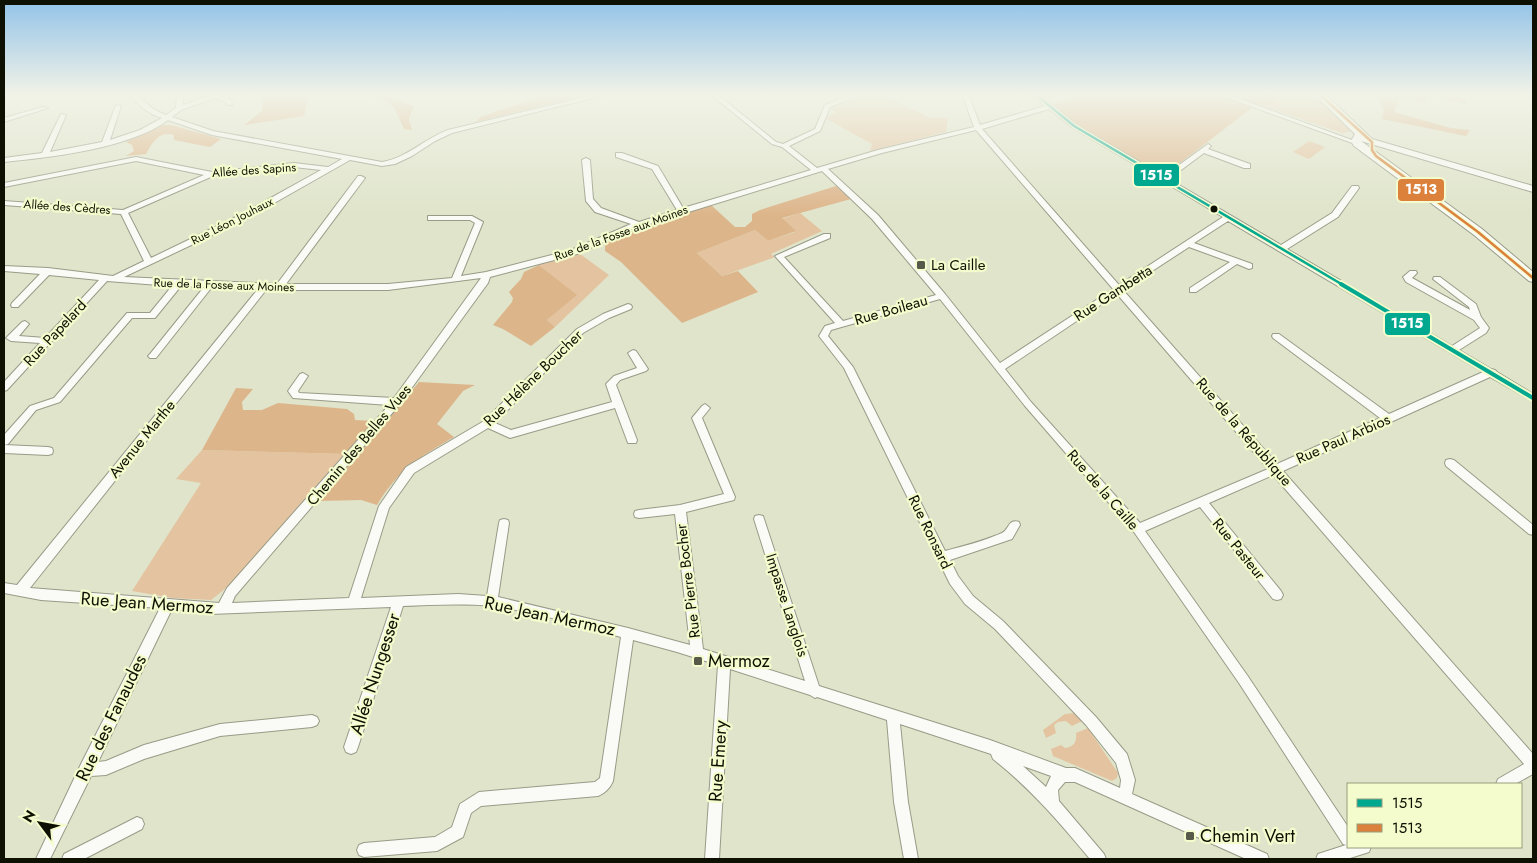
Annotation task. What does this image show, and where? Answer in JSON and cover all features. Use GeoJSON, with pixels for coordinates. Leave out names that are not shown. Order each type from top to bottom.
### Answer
{"type":"FeatureCollection","features":[{"type":"Feature","properties":{"kind":"main road"},"geometry":{"type":"LineString","coordinates":[[1357,134],[1365,143],[1533,278]]}},
{"type":"Feature","properties":{"kind":"main road"},"geometry":{"type":"LineString","coordinates":[[1365,143],[1533,189]]}},
{"type":"Feature","properties":{"kind":"street"},"geometry":{"type":"LineString","coordinates":[[45,154],[54,134]]}},
{"type":"Feature","properties":{"kind":"street"},"geometry":{"type":"LineString","coordinates":[[105,143],[108,134]]}},
{"type":"Feature","properties":{"kind":"street"},"geometry":{"type":"LineString","coordinates":[[4,160],[105,143],[136,134]]}},
{"type":"Feature","properties":{"kind":"street"},"geometry":{"type":"LineString","coordinates":[[220,134],[236,139],[382,164],[397,162],[414,154],[441,134]]}},
{"type":"Feature","properties":{"kind":"street","name":"Rue de la Caille"},"geometry":{"type":"LineString","coordinates":[[762,134],[774,144],[784,146],[820,169],[875,217],[942,296],[999,368],[1138,529],[1243,679],[1347,833]]}},
{"type":"Feature","properties":{"kind":"street"},"geometry":{"type":"LineString","coordinates":[[784,146],[809,134]]}},
{"type":"Feature","properties":{"kind":"street","name":"Rue de la Fosse aux Moines"},"geometry":{"type":"LineString","coordinates":[[4,268],[178,284],[279,288],[388,287],[456,280],[486,275],[574,252],[638,224],[681,210],[906,144],[950,134]]}},
{"type":"Feature","properties":{"kind":"street","name":"Rue de la République"},"geometry":{"type":"LineString","coordinates":[[983,134],[1533,765]]}},
{"type":"Feature","properties":{"kind":"street"},"geometry":{"type":"LineString","coordinates":[[1088,134],[1533,398]]}},
{"type":"Feature","properties":{"kind":"street"},"geometry":{"type":"LineString","coordinates":[[1337,134],[1365,143]]}},
{"type":"Feature","properties":{"kind":"street"},"geometry":{"type":"LineString","coordinates":[[1164,180],[1206,148],[1247,166]]}},
{"type":"Feature","properties":{"kind":"street"},"geometry":{"type":"LineString","coordinates":[[619,155],[655,168],[681,210]]}},
{"type":"Feature","properties":{"kind":"street","name":"Allée des Sapins"},"geometry":{"type":"LineString","coordinates":[[4,185],[136,159],[212,174],[294,165],[328,169]]}},
{"type":"Feature","properties":{"kind":"street","name":"Rue Léon Jouhaux"},"geometry":{"type":"LineString","coordinates":[[110,278],[222,228],[347,159]]}},
{"type":"Feature","properties":{"kind":"street"},"geometry":{"type":"LineString","coordinates":[[586,160],[589,199],[598,210],[638,224]]}},
{"type":"Feature","properties":{"kind":"street","name":"Allée des Cèdres"},"geometry":{"type":"LineString","coordinates":[[4,203],[124,212],[212,174]]}},
{"type":"Feature","properties":{"kind":"street"},"geometry":{"type":"LineString","coordinates":[[279,288],[361,178]]}},
{"type":"Feature","properties":{"kind":"street"},"geometry":{"type":"LineString","coordinates":[[1282,249],[1335,215],[1355,188]]}},
{"type":"Feature","properties":{"kind":"street"},"geometry":{"type":"LineString","coordinates":[[124,212],[148,262]]}},
{"type":"Feature","properties":{"kind":"street"},"geometry":{"type":"LineString","coordinates":[[431,218],[472,218],[479,222],[456,280]]}},
{"type":"Feature","properties":{"kind":"street","name":"Rue Gambetta"},"geometry":{"type":"LineString","coordinates":[[999,368],[1227,218]]}},
{"type":"Feature","properties":{"kind":"street"},"geometry":{"type":"LineString","coordinates":[[827,236],[779,256],[841,324]]}},
{"type":"Feature","properties":{"kind":"street"},"geometry":{"type":"LineString","coordinates":[[1188,244],[1249,266]]}},
{"type":"Feature","properties":{"kind":"street"},"geometry":{"type":"LineString","coordinates":[[1193,290],[1235,262]]}},
{"type":"Feature","properties":{"kind":"street"},"geometry":{"type":"LineString","coordinates":[[15,305],[48,271]]}},
{"type":"Feature","properties":{"kind":"street"},"geometry":{"type":"LineString","coordinates":[[1413,273],[1406,277],[1477,318]]}},
{"type":"Feature","properties":{"kind":"street","name":"Chemin des Belles Vues"},"geometry":{"type":"LineString","coordinates":[[223,608],[231,592],[397,402],[486,281],[486,275]]}},
{"type":"Feature","properties":{"kind":"street","name":"Rue Papelard"},"geometry":{"type":"LineString","coordinates":[[4,388],[47,341],[110,278]]}},
{"type":"Feature","properties":{"kind":"street"},"geometry":{"type":"LineString","coordinates":[[1436,279],[1473,306],[1477,318],[1485,328],[1453,349]]}},
{"type":"Feature","properties":{"kind":"street"},"geometry":{"type":"LineString","coordinates":[[4,441],[33,408],[57,400],[130,316],[152,316],[178,284]]}},
{"type":"Feature","properties":{"kind":"street"},"geometry":{"type":"LineString","coordinates":[[153,356],[208,286]]}},
{"type":"Feature","properties":{"kind":"street","name":"Avenue Marthe"},"geometry":{"type":"LineString","coordinates":[[20,591],[264,287]]}},
{"type":"Feature","properties":{"kind":"street","name":"Rue Boileau"},"geometry":{"type":"LineString","coordinates":[[841,324],[942,296]]}},
{"type":"Feature","properties":{"kind":"street","name":"Rue Hélène Boucher"},"geometry":{"type":"LineString","coordinates":[[353,603],[384,506],[403,478],[417,466],[488,424],[580,331],[606,316],[628,307]]}},
{"type":"Feature","properties":{"kind":"street"},"geometry":{"type":"LineString","coordinates":[[25,324],[11,338],[47,341]]}},
{"type":"Feature","properties":{"kind":"street","name":"Rue Ronsard"},"geometry":{"type":"LineString","coordinates":[[841,324],[828,328],[823,336],[848,367],[961,590],[1033,660],[1091,721],[1122,760],[1128,780],[1125,797]]}},
{"type":"Feature","properties":{"kind":"street"},"geometry":{"type":"LineString","coordinates":[[1276,336],[1388,419]]}},
{"type":"Feature","properties":{"kind":"street"},"geometry":{"type":"LineString","coordinates":[[632,440],[610,388],[613,380],[643,369],[633,353]]}},
{"type":"Feature","properties":{"kind":"street","name":"Rue Paul Arbios"},"geometry":{"type":"LineString","coordinates":[[1138,529],[1277,469],[1492,372]]}},
{"type":"Feature","properties":{"kind":"street"},"geometry":{"type":"LineString","coordinates":[[303,376],[294,391],[296,396],[397,402]]}},
{"type":"Feature","properties":{"kind":"street"},"geometry":{"type":"LineString","coordinates":[[488,424],[510,434],[618,404]]}},
{"type":"Feature","properties":{"kind":"street","name":"Rue Pierre Bocher"},"geometry":{"type":"LineString","coordinates":[[639,514],[680,509],[730,497],[697,418],[705,408]]}},
{"type":"Feature","properties":{"kind":"street"},"geometry":{"type":"LineString","coordinates":[[4,450],[48,451]]}},
{"type":"Feature","properties":{"kind":"street"},"geometry":{"type":"LineString","coordinates":[[1450,463],[1533,531]]}},
{"type":"Feature","properties":{"kind":"street","name":"Rue Pasteur"},"geometry":{"type":"LineString","coordinates":[[1202,502],[1277,595]]}},
{"type":"Feature","properties":{"kind":"street","name":"Rue Pierre Bocher"},"geometry":{"type":"LineString","coordinates":[[680,509],[697,653]]}},
{"type":"Feature","properties":{"kind":"street","name":"Impasse Langlois"},"geometry":{"type":"LineString","coordinates":[[759,519],[816,692]]}},
{"type":"Feature","properties":{"kind":"street"},"geometry":{"type":"LineString","coordinates":[[492,602],[504,523]]}},
{"type":"Feature","properties":{"kind":"street"},"geometry":{"type":"LineString","coordinates":[[943,557],[1008,536],[1014,525]]}},
{"type":"Feature","properties":{"kind":"street","name":"Rue Jean Mermoz"},"geometry":{"type":"LineString","coordinates":[[4,589],[41,595],[223,608],[475,600],[569,617],[697,653],[990,747],[1066,775],[1075,775],[1262,859]]}},
{"type":"Feature","properties":{"kind":"street","name":"Allée Nungesser"},"geometry":{"type":"LineString","coordinates":[[351,747],[399,601]]}},
{"type":"Feature","properties":{"kind":"street","name":"Rue des Fanaudes"},"geometry":{"type":"LineString","coordinates":[[42,859],[168,605]]}},
{"type":"Feature","properties":{"kind":"street"},"geometry":{"type":"LineString","coordinates":[[364,850],[437,844],[458,832],[465,809],[479,799],[598,789],[606,781],[628,633]]}},
{"type":"Feature","properties":{"kind":"street","name":"Rue Emery"},"geometry":{"type":"LineString","coordinates":[[712,859],[724,662]]}},
{"type":"Feature","properties":{"kind":"street"},"geometry":{"type":"LineString","coordinates":[[893,716],[901,802],[910,859]]}},
{"type":"Feature","properties":{"kind":"street"},"geometry":{"type":"LineString","coordinates":[[86,770],[106,768],[144,752],[220,730],[312,721]]}},
{"type":"Feature","properties":{"kind":"street","name":"Rue Jean Mermoz"},"geometry":{"type":"LineString","coordinates":[[990,747],[1019,770],[1052,801],[1099,859]]}},
{"type":"Feature","properties":{"kind":"street"},"geometry":{"type":"LineString","coordinates":[[1505,783],[1533,765]]}},
{"type":"Feature","properties":{"kind":"street"},"geometry":{"type":"LineString","coordinates":[[1052,801],[1050,791],[1054,782],[1066,775]]}},
{"type":"Feature","properties":{"kind":"street"},"geometry":{"type":"LineString","coordinates":[[69,859],[137,824]]}},
{"type":"Feature","properties":{"kind":"street"},"geometry":{"type":"LineString","coordinates":[[1323,859],[1348,848]]}},
{"type":"Feature","properties":{"kind":"shaded area"},"geometry":{"type":"Polygon","coordinates":[[[143,134],[163,134],[157,138],[146,154],[126,156],[134,151],[132,145],[126,142],[143,134]]]}},
{"type":"Feature","properties":{"kind":"shaded area"},"geometry":{"type":"Polygon","coordinates":[[[170,134],[204,134],[221,139],[210,147],[174,140],[174,135],[170,134]]]}},
{"type":"Feature","properties":{"kind":"shaded area"},"geometry":{"type":"Polygon","coordinates":[[[854,134],[937,134],[870,151],[872,144],[854,134]]]}},
{"type":"Feature","properties":{"kind":"shaded area"},"geometry":{"type":"Polygon","coordinates":[[[1093,134],[1217,134],[1163,176],[1093,134]]]}},
{"type":"Feature","properties":{"kind":"shaded area"},"geometry":{"type":"Polygon","coordinates":[[[1309,141],[1325,147],[1309,159],[1293,152],[1309,141]]]}},
{"type":"Feature","properties":{"kind":"shaded area"},"geometry":{"type":"Polygon","coordinates":[[[836,186],[851,199],[782,218],[796,231],[768,241],[755,230],[697,253],[722,276],[738,271],[758,292],[682,323],[621,262],[605,251],[608,241],[617,235],[657,220],[710,204],[735,227],[745,227],[752,221],[752,214],[760,210],[836,186]]]}},
{"type":"Feature","properties":{"kind":"shaded area"},"geometry":{"type":"Polygon","coordinates":[[[800,213],[822,231],[771,254],[775,257],[722,276],[697,253],[755,230],[768,241],[795,232],[781,219],[800,213]]]}},
{"type":"Feature","properties":{"kind":"shaded area"},"geometry":{"type":"Polygon","coordinates":[[[580,254],[609,275],[555,327],[547,320],[576,295],[538,264],[580,254]]]}},
{"type":"Feature","properties":{"kind":"shaded area"},"geometry":{"type":"Polygon","coordinates":[[[539,265],[577,295],[547,320],[555,327],[531,346],[493,325],[512,302],[513,298],[509,292],[521,279],[524,272],[539,265]]]}},
{"type":"Feature","properties":{"kind":"shaded area"},"geometry":{"type":"Polygon","coordinates":[[[419,382],[475,385],[463,391],[437,424],[454,437],[410,465],[393,482],[377,505],[361,500],[319,501],[419,382]]]}},
{"type":"Feature","properties":{"kind":"shaded area"},"geometry":{"type":"Polygon","coordinates":[[[236,388],[253,389],[242,402],[243,410],[262,410],[278,403],[347,409],[354,414],[355,420],[375,421],[347,454],[202,450],[236,388]]]}},
{"type":"Feature","properties":{"kind":"shaded area"},"geometry":{"type":"Polygon","coordinates":[[[202,450],[347,454],[230,585],[211,600],[172,598],[132,591],[201,483],[176,479],[202,450]]]}},
{"type":"Feature","properties":{"kind":"shaded area"},"geometry":{"type":"Polygon","coordinates":[[[1075,713],[1082,721],[1072,726],[1066,721],[1058,722],[1054,725],[1056,733],[1046,738],[1043,730],[1065,714],[1075,713]]]}},
{"type":"Feature","properties":{"kind":"shaded area"},"geometry":{"type":"Polygon","coordinates":[[[1088,728],[1118,773],[1117,778],[1112,781],[1053,756],[1051,749],[1061,745],[1065,748],[1073,745],[1076,733],[1088,728]]]}},
{"type":"Feature","properties":{"kind":"transit line","name":"1515"},"geometry":{"type":"LineString","coordinates":[[1088,134],[1533,398]]}},
{"type":"Feature","properties":{"kind":"transit line","name":"1513"},"geometry":{"type":"LineString","coordinates":[[1363,134],[1372,142],[1372,150],[1376,156],[1478,232],[1533,278]]}},
{"type":"Feature","properties":{"kind":"place","name":"La Caille"},"geometry":{"type":"Point","coordinates":[921,265]}},
{"type":"Feature","properties":{"kind":"place","name":"Mermoz"},"geometry":{"type":"Point","coordinates":[698,661]}},
{"type":"Feature","properties":{"kind":"place","name":"Chemin Vert"},"geometry":{"type":"Point","coordinates":[1190,836]}}]}
